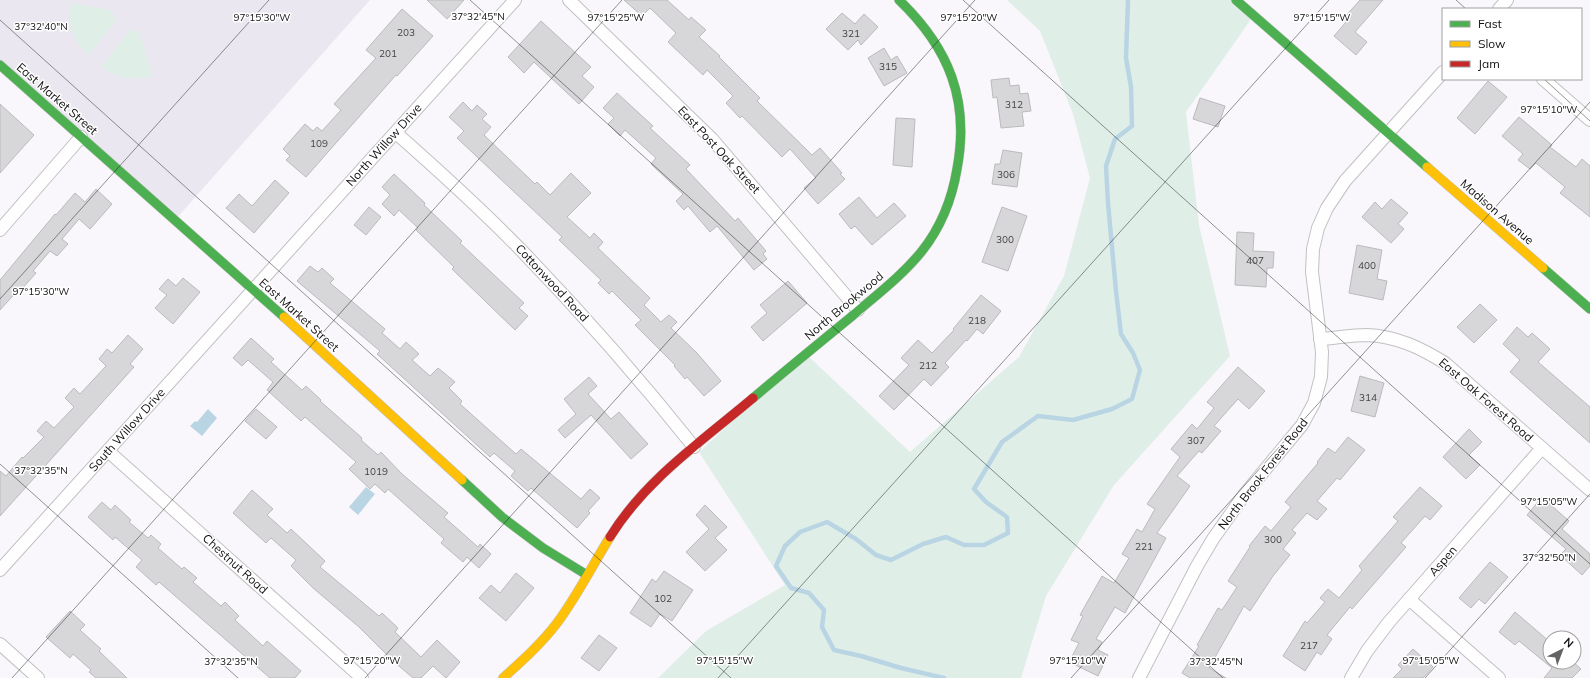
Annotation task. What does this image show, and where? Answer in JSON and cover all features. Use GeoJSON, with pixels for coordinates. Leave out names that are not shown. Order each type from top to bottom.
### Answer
{"type":"FeatureCollection","features":[{"type":"Feature","properties":{"kind":"street","name":"North Willow Drive"},"geometry":{"type":"LineString","coordinates":[[254,290],[515,0]]}},
{"type":"Feature","properties":{"kind":"street","name":"East Post Oak Street"},"geometry":{"type":"LineString","coordinates":[[570,0],[712,139],[858,310]]}},
{"type":"Feature","properties":{"kind":"street","name":"North Brookwood"},"geometry":{"type":"LineString","coordinates":[[503,678],[527,657],[550,632],[562,616],[621,521],[637,499],[659,476],[895,280],[911,265],[929,241],[940,222],[949,201],[955,180],[961,146],[962,122],[957,94],[947,66],[940,52],[927,30],[899,0]]}},
{"type":"Feature","properties":{"kind":"street","name":"Madison Avenue"},"geometry":{"type":"LineString","coordinates":[[1236,0],[1590,309]]}},
{"type":"Feature","properties":{"kind":"street"},"geometry":{"type":"LineString","coordinates":[[1500,8],[1506,0]]}},
{"type":"Feature","properties":{"kind":"street","name":"East Market Street"},"geometry":{"type":"LineString","coordinates":[[0,65],[254,290],[502,517],[543,548],[587,575]]}},
{"type":"Feature","properties":{"kind":"street","name":"North Brook Forest Road"},"geometry":{"type":"LineString","coordinates":[[1139,678],[1197,566],[1213,539],[1244,495],[1302,425],[1317,394],[1321,377],[1322,352],[1312,272],[1313,249],[1318,228],[1326,208],[1338,190],[1442,73]]}},
{"type":"Feature","properties":{"kind":"street"},"geometry":{"type":"LineString","coordinates":[[1543,80],[1590,120]]}},
{"type":"Feature","properties":{"kind":"street","name":"Cottonwood Road"},"geometry":{"type":"LineString","coordinates":[[396,133],[476,206],[552,283],[626,364],[694,447]]}},
{"type":"Feature","properties":{"kind":"street"},"geometry":{"type":"LineString","coordinates":[[0,230],[81,137]]}},
{"type":"Feature","properties":{"kind":"street","name":"South Willow Drive"},"geometry":{"type":"LineString","coordinates":[[0,570],[254,290]]}},
{"type":"Feature","properties":{"kind":"street","name":"East Oak Forest Road"},"geometry":{"type":"LineString","coordinates":[[1320,339],[1366,335],[1387,338],[1412,345],[1430,353],[1445,363],[1590,490]]}},
{"type":"Feature","properties":{"kind":"street","name":"Aspen"},"geometry":{"type":"LineString","coordinates":[[1351,678],[1367,652],[1389,622],[1542,448]]}},
{"type":"Feature","properties":{"kind":"street","name":"Chestnut Road"},"geometry":{"type":"LineString","coordinates":[[108,450],[362,678]]}},
{"type":"Feature","properties":{"kind":"street"},"geometry":{"type":"LineString","coordinates":[[1409,599],[1499,678]]}},
{"type":"Feature","properties":{"kind":"street"},"geometry":{"type":"LineString","coordinates":[[0,644],[38,678]]}},
{"type":"Feature","properties":{"kind":"shaded area"},"geometry":{"type":"Polygon","coordinates":[[[0,0],[370,0],[175,220],[0,66],[0,0]]]}},
{"type":"Feature","properties":{"kind":"shaded area"},"geometry":{"type":"Polygon","coordinates":[[[1007,0],[1233,0],[1254,15],[1186,112],[1199,225],[1230,356],[1114,485],[1046,596],[1021,678],[658,678],[706,631],[785,585],[699,452],[806,354],[910,452],[1019,357],[1064,276],[1090,178],[1073,114],[1040,31],[1007,0]]]}},
{"type":"Feature","properties":{"kind":"shaded area"},"geometry":{"type":"Polygon","coordinates":[[[71,3],[111,10],[116,21],[89,55],[83,50],[72,32],[69,18],[71,3]]]}},
{"type":"Feature","properties":{"kind":"shaded area"},"geometry":{"type":"Polygon","coordinates":[[[130,30],[139,32],[153,76],[126,78],[113,74],[101,66],[130,30]]]}},
{"type":"Feature","properties":{"kind":"water"},"geometry":{"type":"Polygon","coordinates":[[[208,409],[217,418],[202,436],[190,426],[195,421],[197,422],[208,409]]]}},
{"type":"Feature","properties":{"kind":"water"},"geometry":{"type":"Polygon","coordinates":[[[366,487],[375,494],[358,515],[349,507],[366,487]]]}},
{"type":"Feature","properties":{"kind":"building"},"geometry":{"type":"Polygon","coordinates":[[[427,0],[464,0],[447,19],[427,0]]]}},
{"type":"Feature","properties":{"kind":"building"},"geometry":{"type":"Polygon","coordinates":[[[624,0],[667,0],[689,20],[691,17],[706,30],[699,37],[720,56],[719,57],[760,98],[757,101],[812,155],[820,148],[842,173],[840,174],[845,179],[818,204],[804,188],[816,178],[790,149],[782,157],[742,116],[740,118],[726,103],[733,96],[707,70],[703,75],[668,42],[676,33],[650,8],[642,16],[624,0]]]}},
{"type":"Feature","properties":{"kind":"building"},"geometry":{"type":"Polygon","coordinates":[[[1360,0],[1383,0],[1355,32],[1367,42],[1356,55],[1334,36],[1346,22],[1343,19],[1360,0]]]}},
{"type":"Feature","properties":{"kind":"building"},"geometry":{"type":"Polygon","coordinates":[[[402,9],[433,36],[397,76],[396,75],[306,177],[286,160],[290,156],[283,149],[305,124],[313,131],[317,127],[322,131],[341,110],[334,104],[376,58],[366,50],[402,9]]]}},
{"type":"Feature","properties":{"kind":"building"},"geometry":{"type":"Polygon","coordinates":[[[842,13],[855,24],[864,14],[878,27],[861,45],[858,40],[848,50],[826,29],[842,13]]]}},
{"type":"Feature","properties":{"kind":"building"},"geometry":{"type":"Polygon","coordinates":[[[541,21],[591,67],[582,76],[594,87],[579,104],[534,62],[524,73],[508,57],[541,21]]]}},
{"type":"Feature","properties":{"kind":"building"},"geometry":{"type":"Polygon","coordinates":[[[884,48],[891,60],[897,56],[907,73],[884,86],[868,58],[884,48]]]}},
{"type":"Feature","properties":{"kind":"building"},"geometry":{"type":"Polygon","coordinates":[[[1009,78],[1010,86],[1019,85],[1020,94],[1028,93],[1031,111],[1022,112],[1024,126],[1001,128],[997,97],[993,98],[991,80],[1009,78]]]}},
{"type":"Feature","properties":{"kind":"building"},"geometry":{"type":"Polygon","coordinates":[[[1488,81],[1507,97],[1475,134],[1457,118],[1488,81]]]}},
{"type":"Feature","properties":{"kind":"building"},"geometry":{"type":"Polygon","coordinates":[[[617,93],[653,126],[650,128],[690,165],[686,169],[735,221],[738,218],[766,251],[763,254],[767,259],[754,270],[717,226],[710,232],[688,206],[684,210],[676,201],[683,194],[651,164],[656,158],[625,130],[620,136],[608,124],[614,118],[603,108],[617,93]]]}},
{"type":"Feature","properties":{"kind":"building"},"geometry":{"type":"Polygon","coordinates":[[[1200,98],[1225,106],[1218,127],[1193,119],[1200,98]]]}},
{"type":"Feature","properties":{"kind":"building"},"geometry":{"type":"Polygon","coordinates":[[[463,102],[472,111],[477,105],[487,114],[482,119],[491,127],[484,135],[535,184],[537,182],[550,195],[571,173],[591,193],[567,217],[590,238],[594,233],[603,242],[598,248],[650,298],[644,305],[661,322],[669,315],[677,322],[671,328],[697,353],[721,381],[704,396],[687,377],[685,379],[674,366],[675,365],[635,325],[641,320],[612,291],[609,294],[598,283],[601,280],[559,240],[562,237],[457,138],[464,131],[449,117],[463,102]]]}},
{"type":"Feature","properties":{"kind":"building"},"geometry":{"type":"Polygon","coordinates":[[[0,104],[34,135],[0,173],[0,104]]]}},
{"type":"Feature","properties":{"kind":"building"},"geometry":{"type":"Polygon","coordinates":[[[1519,117],[1552,145],[1550,147],[1576,167],[1582,159],[1590,166],[1590,217],[1560,193],[1565,187],[1536,163],[1530,169],[1518,160],[1523,154],[1502,136],[1519,117]]]}},
{"type":"Feature","properties":{"kind":"building"},"geometry":{"type":"Polygon","coordinates":[[[896,118],[915,119],[912,167],[893,165],[896,118]]]}},
{"type":"Feature","properties":{"kind":"building"},"geometry":{"type":"Polygon","coordinates":[[[1003,150],[1022,153],[1017,187],[992,184],[995,164],[1000,164],[1003,150]]]}},
{"type":"Feature","properties":{"kind":"building"},"geometry":{"type":"Polygon","coordinates":[[[394,174],[462,241],[460,243],[524,303],[519,308],[528,316],[515,330],[452,269],[454,267],[416,230],[418,228],[399,210],[394,216],[382,204],[390,195],[382,187],[394,174]]]}},
{"type":"Feature","properties":{"kind":"building"},"geometry":{"type":"Polygon","coordinates":[[[275,180],[289,193],[254,233],[226,208],[239,194],[252,206],[275,180]]]}},
{"type":"Feature","properties":{"kind":"building"},"geometry":{"type":"Polygon","coordinates":[[[96,189],[112,204],[90,229],[79,219],[62,239],[68,244],[57,256],[50,251],[33,271],[36,273],[0,310],[0,280],[55,214],[56,215],[75,193],[85,202],[96,189]]]}},
{"type":"Feature","properties":{"kind":"building"},"geometry":{"type":"Polygon","coordinates":[[[859,197],[877,218],[894,203],[906,216],[872,245],[855,226],[851,229],[839,214],[859,197]]]}},
{"type":"Feature","properties":{"kind":"building"},"geometry":{"type":"Polygon","coordinates":[[[1391,199],[1408,213],[1398,224],[1404,229],[1391,243],[1362,217],[1375,202],[1382,209],[1391,199]]]}},
{"type":"Feature","properties":{"kind":"building"},"geometry":{"type":"Polygon","coordinates":[[[369,207],[381,217],[366,235],[354,225],[369,207]]]}},
{"type":"Feature","properties":{"kind":"building"},"geometry":{"type":"Polygon","coordinates":[[[1002,207],[1027,216],[1008,271],[982,262],[1002,207]]]}},
{"type":"Feature","properties":{"kind":"building"},"geometry":{"type":"Polygon","coordinates":[[[1237,232],[1254,233],[1253,251],[1274,252],[1273,268],[1267,268],[1266,287],[1235,285],[1237,232]]]}},
{"type":"Feature","properties":{"kind":"building"},"geometry":{"type":"Polygon","coordinates":[[[1357,245],[1382,250],[1377,279],[1387,281],[1383,300],[1349,293],[1357,245]]]}},
{"type":"Feature","properties":{"kind":"building"},"geometry":{"type":"Polygon","coordinates":[[[310,266],[318,272],[322,268],[334,279],[330,283],[385,329],[382,333],[400,349],[406,342],[419,354],[412,360],[430,376],[438,368],[455,382],[449,388],[462,401],[460,404],[516,454],[521,449],[581,499],[590,489],[600,498],[588,511],[590,513],[577,528],[531,488],[528,491],[511,476],[515,471],[494,453],[490,457],[377,354],[380,351],[297,281],[310,266]]]}},
{"type":"Feature","properties":{"kind":"building"},"geometry":{"type":"Polygon","coordinates":[[[183,278],[200,292],[173,324],[155,308],[167,295],[159,289],[168,279],[176,286],[183,278]]]}},
{"type":"Feature","properties":{"kind":"building"},"geometry":{"type":"Polygon","coordinates":[[[788,281],[807,303],[763,341],[751,327],[767,313],[760,305],[788,281]]]}},
{"type":"Feature","properties":{"kind":"building"},"geometry":{"type":"Polygon","coordinates":[[[981,295],[1001,311],[983,334],[977,329],[967,341],[966,340],[945,363],[949,367],[931,386],[924,379],[894,410],[879,396],[909,365],[901,358],[918,340],[932,353],[954,330],[953,329],[981,295]]]}},
{"type":"Feature","properties":{"kind":"building"},"geometry":{"type":"Polygon","coordinates":[[[1480,304],[1497,320],[1474,343],[1457,327],[1480,304]]]}},
{"type":"Feature","properties":{"kind":"building"},"geometry":{"type":"Polygon","coordinates":[[[1517,327],[1528,337],[1532,333],[1550,349],[1538,362],[1590,407],[1590,443],[1510,372],[1520,360],[1503,344],[1517,327]]]}},
{"type":"Feature","properties":{"kind":"building"},"geometry":{"type":"Polygon","coordinates":[[[128,335],[143,349],[130,364],[134,367],[0,516],[0,471],[6,476],[22,457],[23,458],[44,437],[37,431],[46,421],[54,428],[74,407],[65,398],[74,388],[80,394],[106,366],[99,359],[107,349],[112,353],[128,335]]]}},
{"type":"Feature","properties":{"kind":"building"},"geometry":{"type":"Polygon","coordinates":[[[251,338],[274,359],[271,362],[302,390],[306,386],[321,400],[320,401],[362,438],[361,440],[378,455],[381,452],[402,474],[448,513],[444,517],[478,547],[480,544],[491,554],[479,568],[467,557],[463,562],[441,543],[444,539],[388,489],[385,493],[375,484],[370,489],[349,469],[356,462],[305,417],[301,421],[267,390],[273,382],[248,360],[242,366],[233,358],[251,338]]]}},
{"type":"Feature","properties":{"kind":"building"},"geometry":{"type":"Polygon","coordinates":[[[1238,367],[1265,391],[1249,409],[1238,399],[1214,426],[1221,431],[1202,453],[1199,451],[1177,476],[1190,486],[1157,533],[1166,538],[1125,613],[1115,607],[1096,639],[1102,642],[1098,650],[1108,655],[1098,676],[1069,662],[1079,643],[1071,640],[1083,616],[1080,615],[1102,576],[1114,583],[1129,558],[1122,554],[1137,529],[1142,532],[1155,509],[1147,504],[1180,457],[1171,449],[1192,424],[1197,429],[1214,408],[1207,402],[1238,367]]]}},
{"type":"Feature","properties":{"kind":"building"},"geometry":{"type":"Polygon","coordinates":[[[1360,376],[1384,383],[1375,417],[1351,411],[1360,376]]]}},
{"type":"Feature","properties":{"kind":"building"},"geometry":{"type":"Polygon","coordinates":[[[589,377],[597,386],[588,394],[611,419],[619,412],[648,444],[631,459],[591,415],[565,438],[558,430],[576,414],[564,399],[589,377]]]}},
{"type":"Feature","properties":{"kind":"building"},"geometry":{"type":"Polygon","coordinates":[[[256,409],[277,427],[266,439],[245,421],[256,409]]]}},
{"type":"Feature","properties":{"kind":"building"},"geometry":{"type":"Polygon","coordinates":[[[1469,429],[1482,442],[1469,455],[1480,465],[1466,479],[1443,457],[1469,429]]]}},
{"type":"Feature","properties":{"kind":"building"},"geometry":{"type":"Polygon","coordinates":[[[1348,437],[1365,450],[1340,480],[1337,478],[1317,501],[1327,509],[1317,520],[1307,513],[1292,530],[1296,533],[1283,549],[1290,555],[1273,576],[1250,611],[1244,606],[1209,668],[1226,678],[1190,678],[1182,673],[1199,646],[1197,645],[1218,608],[1222,610],[1237,587],[1228,581],[1250,547],[1249,546],[1265,526],[1271,531],[1291,507],[1285,502],[1318,463],[1317,462],[1328,448],[1335,453],[1348,437]]]}},
{"type":"Feature","properties":{"kind":"building"},"geometry":{"type":"Polygon","coordinates":[[[1420,487],[1442,506],[1430,520],[1425,516],[1401,543],[1406,547],[1352,609],[1350,607],[1327,635],[1332,639],[1321,655],[1317,652],[1305,671],[1283,656],[1305,621],[1307,623],[1325,602],[1320,598],[1328,589],[1339,598],[1362,570],[1359,566],[1398,521],[1393,517],[1420,487]]]}},
{"type":"Feature","properties":{"kind":"building"},"geometry":{"type":"Polygon","coordinates":[[[252,490],[273,509],[267,515],[287,533],[291,529],[325,561],[320,567],[379,616],[382,613],[398,628],[395,632],[421,657],[437,640],[460,662],[446,678],[433,666],[421,678],[413,678],[393,661],[359,627],[313,588],[291,566],[296,560],[271,538],[266,543],[233,513],[252,490]]]}},
{"type":"Feature","properties":{"kind":"building"},"geometry":{"type":"Polygon","coordinates":[[[1542,497],[1569,521],[1562,529],[1590,554],[1590,566],[1582,575],[1560,555],[1566,549],[1527,515],[1542,497]]]}},
{"type":"Feature","properties":{"kind":"building"},"geometry":{"type":"Polygon","coordinates":[[[102,502],[111,510],[115,505],[131,520],[129,522],[148,538],[151,535],[161,544],[158,548],[182,569],[184,567],[197,578],[193,582],[221,606],[225,602],[239,616],[235,620],[263,646],[267,641],[301,671],[295,678],[270,678],[159,582],[156,585],[136,567],[142,560],[115,537],[113,540],[88,517],[102,502]]]}},
{"type":"Feature","properties":{"kind":"building"},"geometry":{"type":"Polygon","coordinates":[[[705,505],[727,527],[715,538],[727,550],[705,571],[686,552],[709,529],[696,515],[705,505]]]}},
{"type":"Feature","properties":{"kind":"building"},"geometry":{"type":"Polygon","coordinates":[[[1490,562],[1508,577],[1485,604],[1479,599],[1471,608],[1459,598],[1490,562]]]}},
{"type":"Feature","properties":{"kind":"building"},"geometry":{"type":"Polygon","coordinates":[[[664,571],[693,590],[672,621],[660,614],[651,627],[630,613],[652,579],[656,582],[664,571]]]}},
{"type":"Feature","properties":{"kind":"building"},"geometry":{"type":"Polygon","coordinates":[[[516,573],[534,588],[506,621],[479,598],[491,585],[500,593],[516,573]]]}},
{"type":"Feature","properties":{"kind":"building"},"geometry":{"type":"Polygon","coordinates":[[[70,611],[85,625],[80,630],[101,649],[99,651],[127,678],[96,678],[89,672],[91,670],[73,654],[70,658],[46,637],[70,611]]]}},
{"type":"Feature","properties":{"kind":"building"},"geometry":{"type":"Polygon","coordinates":[[[1515,612],[1542,635],[1542,660],[1519,641],[1515,645],[1499,632],[1515,612]]]}},
{"type":"Feature","properties":{"kind":"building"},"geometry":{"type":"Polygon","coordinates":[[[599,635],[617,648],[599,671],[581,658],[599,635]]]}},
{"type":"Feature","properties":{"kind":"building"},"geometry":{"type":"Polygon","coordinates":[[[1413,649],[1433,667],[1423,678],[1393,678],[1402,669],[1398,665],[1413,649]]]}},
{"type":"Feature","properties":{"kind":"building"},"geometry":{"type":"Polygon","coordinates":[[[1550,670],[1580,670],[1572,678],[1544,678],[1550,670]]]}},
{"type":"Feature","properties":{"kind":"waterway"},"geometry":{"type":"LineString","coordinates":[[944,678],[834,650],[822,627],[824,610],[809,593],[791,588],[776,566],[785,546],[800,532],[827,522],[856,539],[876,555],[891,560],[923,544],[946,537],[964,545],[984,545],[1008,533],[1007,517],[986,502],[974,489],[1002,442],[1038,416],[1073,420],[1112,409],[1132,399],[1140,370],[1133,353],[1121,334],[1108,203],[1106,166],[1115,139],[1132,126],[1131,87],[1126,58],[1128,0]]}},
{"type":"Feature","properties":{"kind":"traffic: fast"},"geometry":{"type":"LineString","coordinates":[[753,398],[888,286],[914,260],[929,242],[949,202],[955,180],[960,144],[958,98],[952,77],[943,56],[931,37],[899,0]]}},
{"type":"Feature","properties":{"kind":"traffic: fast"},"geometry":{"type":"LineString","coordinates":[[1236,0],[1427,167]]}},
{"type":"Feature","properties":{"kind":"traffic: fast"},"geometry":{"type":"LineString","coordinates":[[0,65],[284,317]]}},
{"type":"Feature","properties":{"kind":"traffic: fast"},"geometry":{"type":"LineString","coordinates":[[1543,268],[1590,309]]}},
{"type":"Feature","properties":{"kind":"traffic: fast"},"geometry":{"type":"LineString","coordinates":[[462,480],[502,517],[543,548],[587,575]]}},
{"type":"Feature","properties":{"kind":"traffic: slow"},"geometry":{"type":"LineString","coordinates":[[1427,167],[1543,268]]}},
{"type":"Feature","properties":{"kind":"traffic: slow"},"geometry":{"type":"LineString","coordinates":[[284,317],[462,480]]}},
{"type":"Feature","properties":{"kind":"traffic: slow"},"geometry":{"type":"LineString","coordinates":[[503,678],[551,631],[578,592],[610,537]]}},
{"type":"Feature","properties":{"kind":"traffic: jam"},"geometry":{"type":"LineString","coordinates":[[610,537],[624,516],[657,479],[753,398]]}}]}
